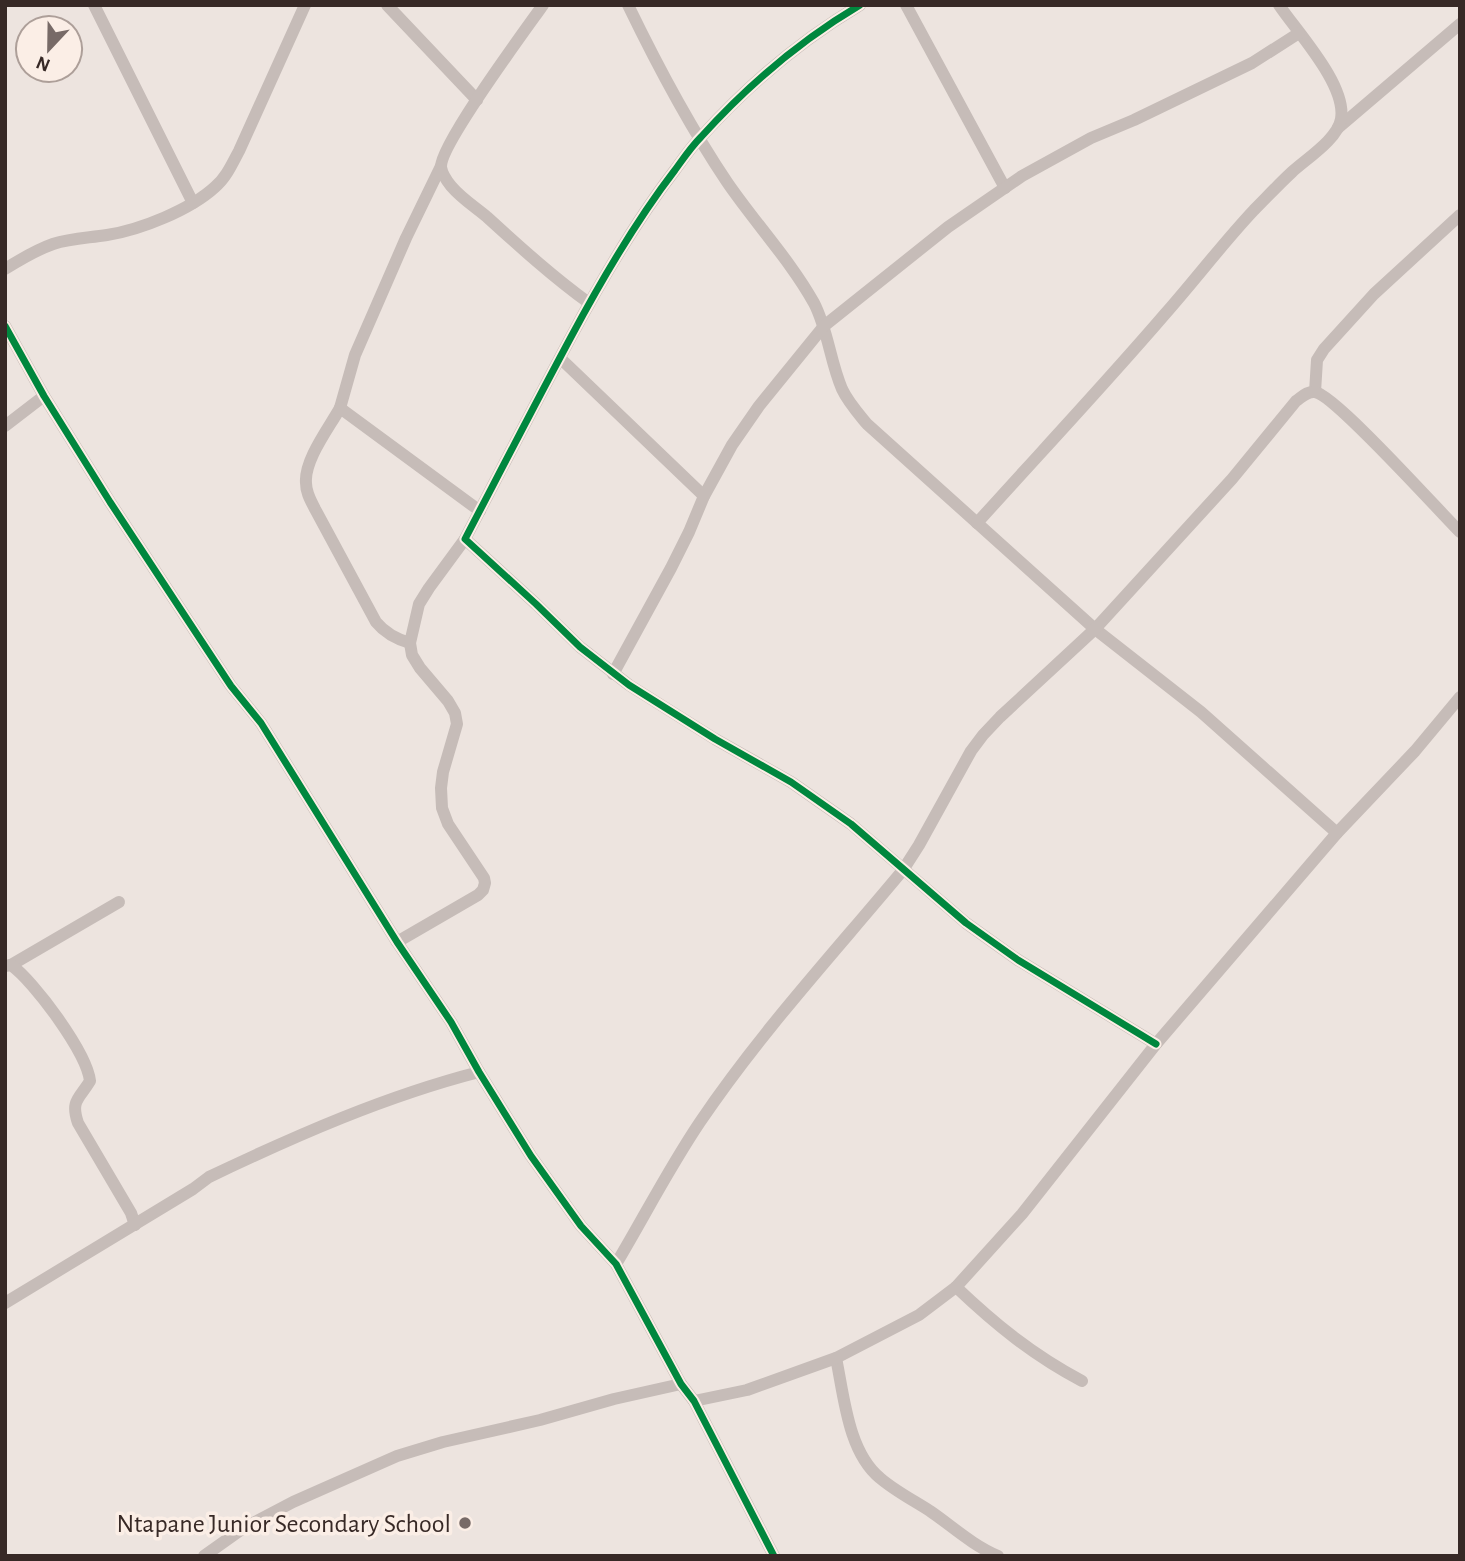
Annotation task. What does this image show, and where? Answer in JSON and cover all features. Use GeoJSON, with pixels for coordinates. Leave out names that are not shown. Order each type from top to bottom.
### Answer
{"type":"FeatureCollection","features":[{"type":"Feature","properties":{"kind":"street"},"geometry":{"type":"LineString","coordinates":[[94,5],[193,203]]}},
{"type":"Feature","properties":{"kind":"street"},"geometry":{"type":"LineString","coordinates":[[5,269],[51,244],[75,238],[108,235],[148,225],[193,203],[215,187],[227,173],[244,140],[305,5]]}},
{"type":"Feature","properties":{"kind":"street"},"geometry":{"type":"LineString","coordinates":[[387,5],[477,100]]}},
{"type":"Feature","properties":{"kind":"street"},"geometry":{"type":"LineString","coordinates":[[410,643],[390,635],[376,622],[315,509],[306,488],[307,472],[314,453],[340,408],[355,355],[446,151],[477,100],[543,5]]}},
{"type":"Feature","properties":{"kind":"street"},"geometry":{"type":"LineString","coordinates":[[628,5],[699,138],[728,184],[815,306],[824,326],[842,388],[850,404],[867,424],[1096,629],[1201,712],[1337,833]]}},
{"type":"Feature","properties":{"kind":"street"},"geometry":{"type":"LineString","coordinates":[[397,942],[478,895],[485,883],[480,871],[448,824],[442,808],[443,772],[457,724],[455,713],[448,701],[420,668],[412,654],[410,643],[419,604],[465,539],[589,303],[662,187],[699,138],[739,97],[785,58],[860,5]]}},
{"type":"Feature","properties":{"kind":"street"},"geometry":{"type":"LineString","coordinates":[[906,5],[1005,188]]}},
{"type":"Feature","properties":{"kind":"street"},"geometry":{"type":"LineString","coordinates":[[1279,5],[1335,86],[1341,103],[1342,117],[1338,128]]}},
{"type":"Feature","properties":{"kind":"street"},"geometry":{"type":"LineString","coordinates":[[977,523],[1165,314],[1228,237],[1338,128],[1459,26]]}},
{"type":"Feature","properties":{"kind":"street"},"geometry":{"type":"LineString","coordinates":[[614,674],[732,444],[824,326],[948,227],[1022,176],[1091,138],[1252,63],[1299,33]]}},
{"type":"Feature","properties":{"kind":"street"},"geometry":{"type":"LineString","coordinates":[[441,166],[444,176],[461,196],[589,303]]}},
{"type":"Feature","properties":{"kind":"street"},"geometry":{"type":"LineString","coordinates":[[1315,392],[1317,360],[1324,349],[1374,294],[1460,215]]}},
{"type":"Feature","properties":{"kind":"street"},"geometry":{"type":"LineString","coordinates":[[5,326],[44,396],[159,578],[232,686],[261,723],[397,942],[451,1022],[479,1072],[551,1186],[581,1226],[616,1264],[681,1384],[694,1401],[774,1556]]}},
{"type":"Feature","properties":{"kind":"street"},"geometry":{"type":"LineString","coordinates":[[560,358],[704,496]]}},
{"type":"Feature","properties":{"kind":"street"},"geometry":{"type":"LineString","coordinates":[[616,1264],[700,1121],[761,1039],[903,870],[982,736],[1096,629],[1232,479],[1296,401],[1305,394],[1315,392],[1327,398],[1360,428],[1460,532]]}},
{"type":"Feature","properties":{"kind":"street"},"geometry":{"type":"LineString","coordinates":[[5,426],[44,396]]}},
{"type":"Feature","properties":{"kind":"street"},"geometry":{"type":"LineString","coordinates":[[340,408],[480,511]]}},
{"type":"Feature","properties":{"kind":"street"},"geometry":{"type":"LineString","coordinates":[[465,539],[580,647],[614,674],[676,715],[791,782],[852,824],[966,923],[1018,960],[1156,1044]]}},
{"type":"Feature","properties":{"kind":"street"},"geometry":{"type":"LineString","coordinates":[[694,1401],[747,1390],[836,1357],[919,1315],[956,1287],[1022,1214],[1156,1044],[1337,833],[1415,751],[1460,697]]}},
{"type":"Feature","properties":{"kind":"street"},"geometry":{"type":"LineString","coordinates":[[119,902],[8,965],[28,980],[88,1067],[90,1081],[77,1097],[74,1113],[131,1213],[135,1225]]}},
{"type":"Feature","properties":{"kind":"street"},"geometry":{"type":"LineString","coordinates":[[5,1303],[209,1177],[367,1107],[434,1083],[479,1072]]}},
{"type":"Feature","properties":{"kind":"street"},"geometry":{"type":"LineString","coordinates":[[956,1287],[1015,1339],[1053,1366],[1082,1381]]}},
{"type":"Feature","properties":{"kind":"street"},"geometry":{"type":"LineString","coordinates":[[836,1357],[858,1450],[867,1464],[878,1477],[897,1491],[998,1556]]}},
{"type":"Feature","properties":{"kind":"street"},"geometry":{"type":"LineString","coordinates":[[204,1556],[242,1529],[293,1502],[397,1456],[443,1442],[681,1384]]}},
{"type":"Feature","properties":{"kind":"cycle path"},"geometry":{"type":"LineString","coordinates":[[860,5],[817,33],[756,82],[684,157],[633,230],[595,294],[465,539],[580,647],[629,685],[715,739],[791,782],[851,824],[966,923],[1018,960],[1156,1044]]}},
{"type":"Feature","properties":{"kind":"cycle path"},"geometry":{"type":"LineString","coordinates":[[5,326],[44,396],[110,502],[231,686],[261,723],[397,942],[451,1022],[531,1156],[581,1226],[616,1264],[681,1384],[694,1401],[774,1556]]}},
{"type":"Feature","properties":{"kind":"place","name":"Ntapane Junior Secondary School"},"geometry":{"type":"Point","coordinates":[465,1523]}}]}
